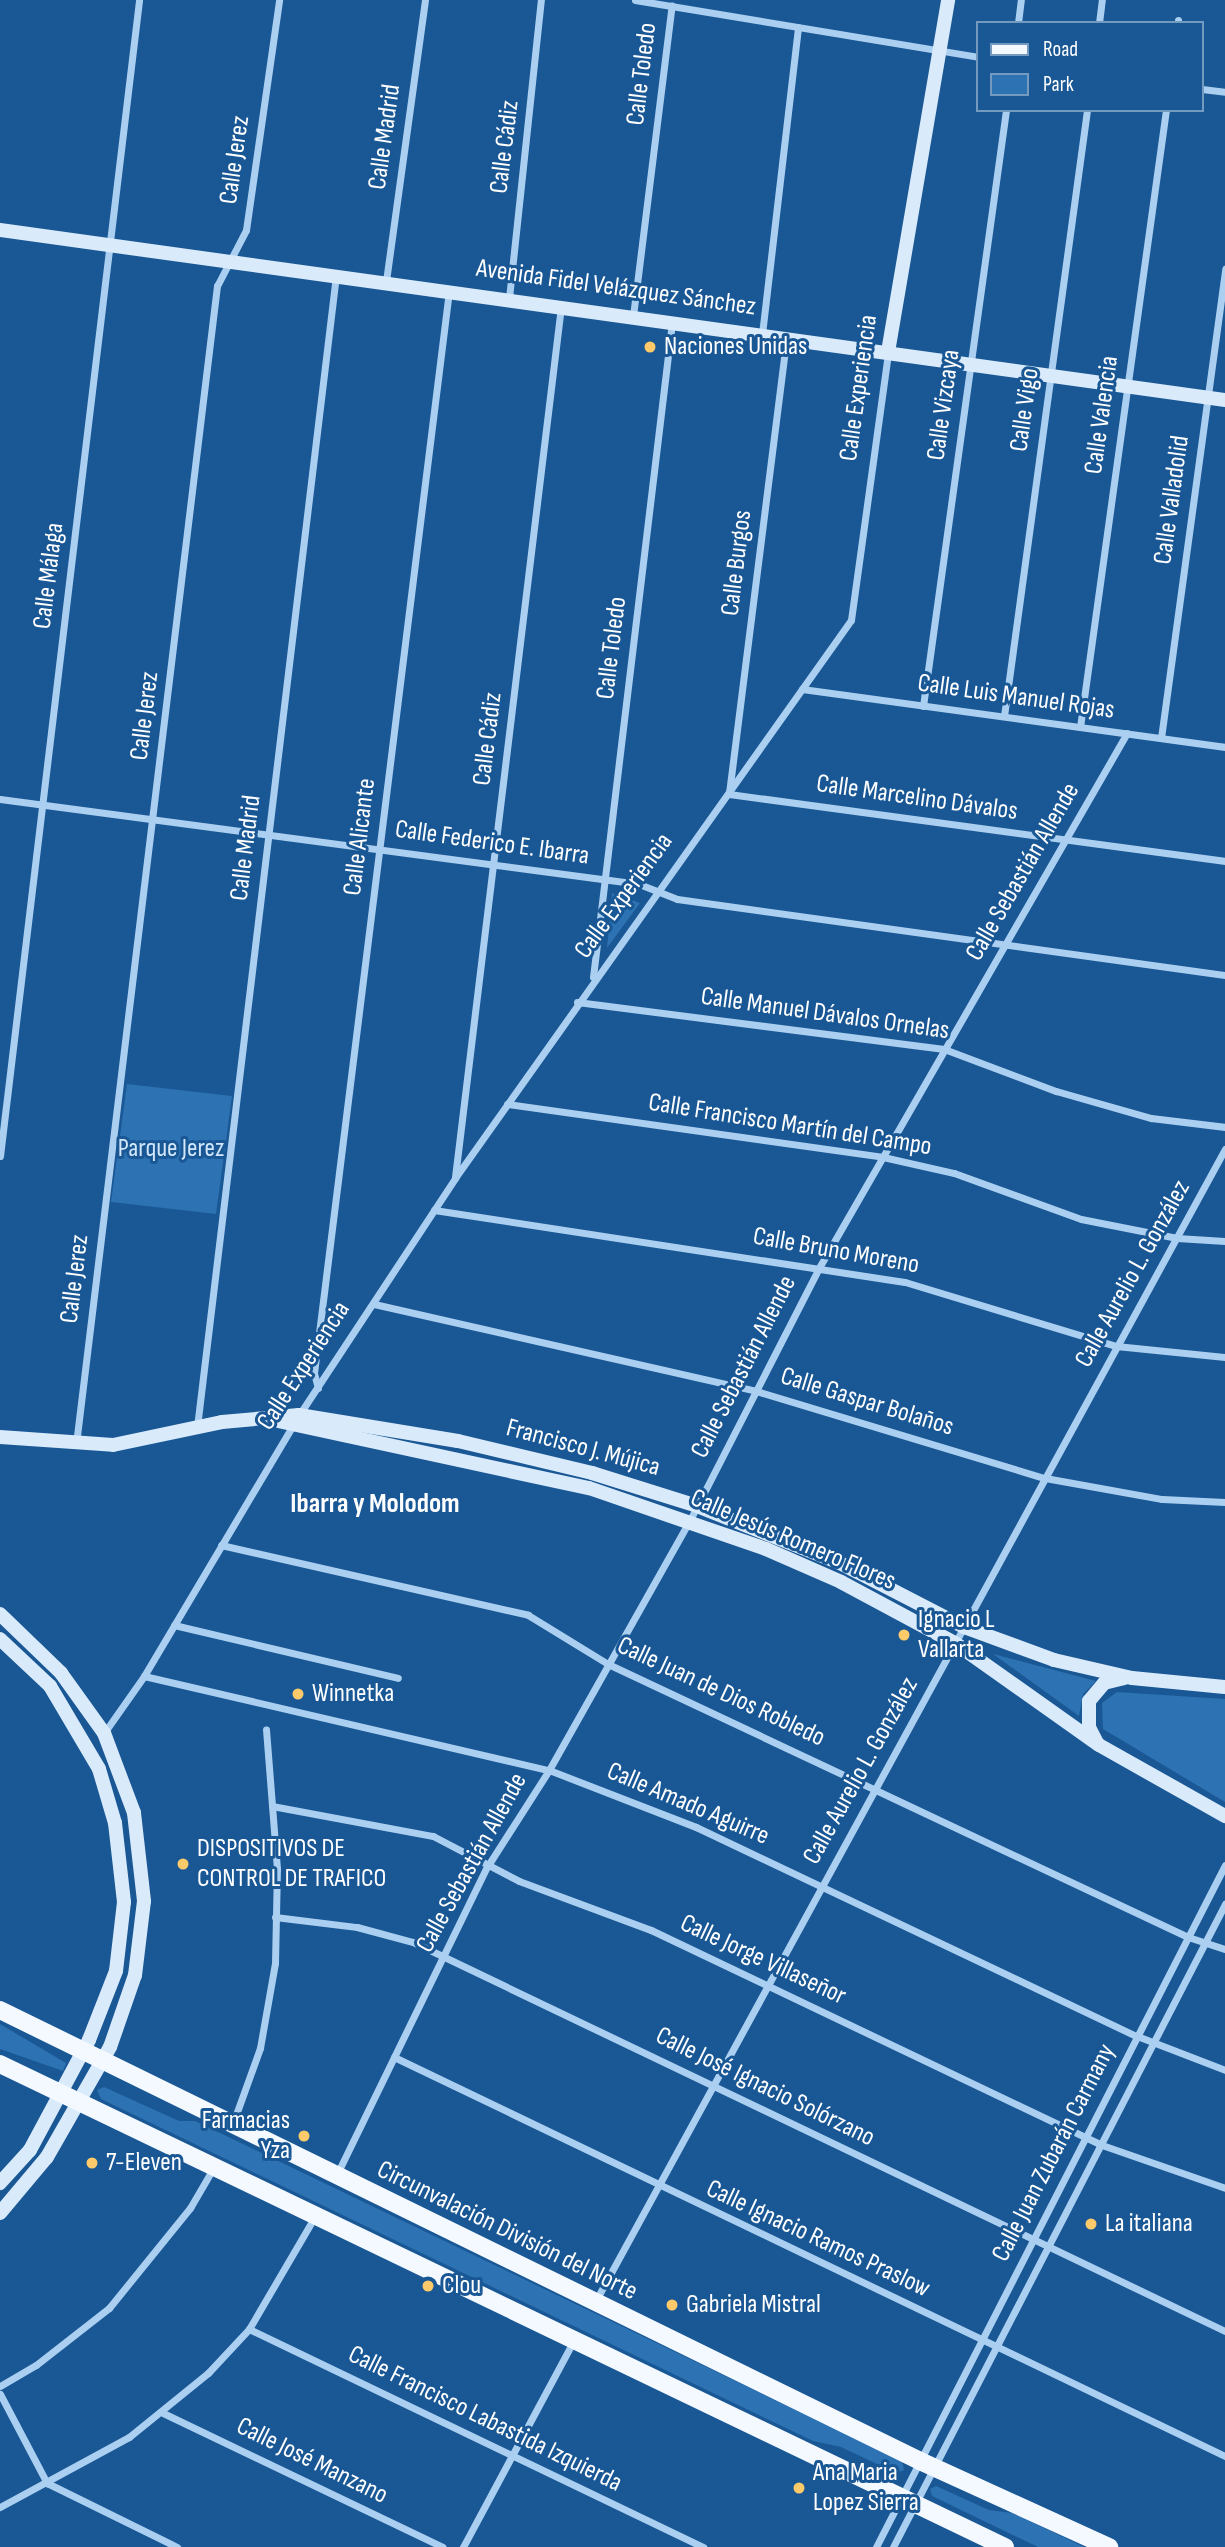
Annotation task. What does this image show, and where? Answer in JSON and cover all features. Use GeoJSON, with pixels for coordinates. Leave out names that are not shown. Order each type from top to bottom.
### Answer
{"type":"FeatureCollection","features":[{"type":"Feature","properties":{"kind":"main road","name":"Circunvalación División del Norte"},"geometry":{"type":"LineString","coordinates":[[0,2010],[231,2127],[594,2303],[927,2464],[1109,2547]]}},
{"type":"Feature","properties":{"kind":"main road"},"geometry":{"type":"LineString","coordinates":[[0,2064],[1005,2547]]}},
{"type":"Feature","properties":{"kind":"street","name":"Calle Málaga"},"geometry":{"type":"LineString","coordinates":[[0,1156],[139,0]]}},
{"type":"Feature","properties":{"kind":"street","name":"Calle Jerez"},"geometry":{"type":"LineString","coordinates":[[76,1445],[217,286],[246,230],[279,0]]}},
{"type":"Feature","properties":{"kind":"street","name":"Calle Madrid"},"geometry":{"type":"LineString","coordinates":[[387,281],[425,0]]}},
{"type":"Feature","properties":{"kind":"street","name":"Calle Cádiz"},"geometry":{"type":"LineString","coordinates":[[509,298],[541,0]]}},
{"type":"Feature","properties":{"kind":"street"},"geometry":{"type":"LineString","coordinates":[[635,0],[976,57]]}},
{"type":"Feature","properties":{"kind":"street","name":"Calle Experiencia"},"geometry":{"type":"LineString","coordinates":[[104,1733],[144,1676],[296,1420],[455,1178],[577,1002],[729,794],[851,620],[888,352],[948,0]]}},
{"type":"Feature","properties":{"kind":"street"},"geometry":{"type":"LineString","coordinates":[[1018,21],[1021,0]]}},
{"type":"Feature","properties":{"kind":"street"},"geometry":{"type":"LineString","coordinates":[[1099,21],[1102,0]]}},
{"type":"Feature","properties":{"kind":"street","name":"Calle Toledo"},"geometry":{"type":"LineString","coordinates":[[632,316],[672,5]]}},
{"type":"Feature","properties":{"kind":"street"},"geometry":{"type":"LineString","coordinates":[[762,334],[799,27]]}},
{"type":"Feature","properties":{"kind":"street"},"geometry":{"type":"LineString","coordinates":[[1204,89],[1225,92]]}},
{"type":"Feature","properties":{"kind":"street","name":"Calle Vizcaya"},"geometry":{"type":"LineString","coordinates":[[923,706],[1006,112]]}},
{"type":"Feature","properties":{"kind":"street","name":"Calle Vigo"},"geometry":{"type":"LineString","coordinates":[[1004,716],[1087,112]]}},
{"type":"Feature","properties":{"kind":"street","name":"Calle Valencia"},"geometry":{"type":"LineString","coordinates":[[1080,727],[1166,112]]}},
{"type":"Feature","properties":{"kind":"street","name":"Avenida Fidel Velázquez Sánchez"},"geometry":{"type":"LineString","coordinates":[[0,230],[449,289],[1225,400]]}},
{"type":"Feature","properties":{"kind":"street","name":"Calle Valladolid"},"geometry":{"type":"LineString","coordinates":[[1161,738],[1225,268]]}},
{"type":"Feature","properties":{"kind":"street","name":"Calle Madrid"},"geometry":{"type":"LineString","coordinates":[[197,1427],[336,274]]}},
{"type":"Feature","properties":{"kind":"street","name":"Calle Alicante"},"geometry":{"type":"LineString","coordinates":[[318,1388],[314,1373],[449,289]]}},
{"type":"Feature","properties":{"kind":"street","name":"Calle Cádiz"},"geometry":{"type":"LineString","coordinates":[[455,1178],[561,305]]}},
{"type":"Feature","properties":{"kind":"street","name":"Calle Toledo"},"geometry":{"type":"LineString","coordinates":[[593,980],[673,321]]}},
{"type":"Feature","properties":{"kind":"street","name":"Calle Burgos"},"geometry":{"type":"LineString","coordinates":[[729,794],[786,337]]}},
{"type":"Feature","properties":{"kind":"street","name":"Calle Luis Manuel Rojas"},"geometry":{"type":"LineString","coordinates":[[802,689],[1225,747]]}},
{"type":"Feature","properties":{"kind":"street","name":"Calle Sebastián Allende"},"geometry":{"type":"LineString","coordinates":[[335,2177],[487,1867],[549,1769],[690,1520],[820,1266],[1067,840],[1126,733]]}},
{"type":"Feature","properties":{"kind":"street","name":"Calle Marcelino Dávalos"},"geometry":{"type":"LineString","coordinates":[[729,794],[1225,861]]}},
{"type":"Feature","properties":{"kind":"street","name":"Calle Federico E. Ibarra"},"geometry":{"type":"LineString","coordinates":[[0,799],[605,879],[657,891],[677,899],[1225,975]]}},
{"type":"Feature","properties":{"kind":"street","name":"Calle Manuel Dávalos Ornelas"},"geometry":{"type":"LineString","coordinates":[[577,1002],[944,1049],[1056,1091],[1127,1112],[1225,1127]]}},
{"type":"Feature","properties":{"kind":"street","name":"Calle Francisco Martín del Campo"},"geometry":{"type":"LineString","coordinates":[[507,1104],[883,1157],[954,1173],[1081,1219],[1177,1238],[1225,1241]]}},
{"type":"Feature","properties":{"kind":"street","name":"Calle Aurelio L. González"},"geometry":{"type":"LineString","coordinates":[[594,2303],[1225,1149]]}},
{"type":"Feature","properties":{"kind":"street","name":"Calle Bruno Moreno"},"geometry":{"type":"LineString","coordinates":[[434,1210],[820,1266],[905,1282],[1116,1346],[1225,1357]]}},
{"type":"Feature","properties":{"kind":"street","name":"Calle Gaspar Bolaños"},"geometry":{"type":"LineString","coordinates":[[374,1304],[756,1391],[1045,1478],[1162,1499],[1225,1502]]}},
{"type":"Feature","properties":{"kind":"street","name":"Francisco J. Mújica"},"geometry":{"type":"LineString","coordinates":[[0,1437],[76,1445],[141,1441],[197,1427],[272,1419],[296,1420],[527,1456],[697,1506],[838,1562],[964,1627],[1054,1660],[1132,1678],[1225,1687]]}},
{"type":"Feature","properties":{"kind":"street","name":"Calle Jesús Romero Flores"},"geometry":{"type":"LineString","coordinates":[[296,1420],[520,1470],[690,1520],[841,1582],[955,1643],[1099,1745],[1225,1816]]}},
{"type":"Feature","properties":{"kind":"street","name":"Calle Juan de Dios Robledo"},"geometry":{"type":"LineString","coordinates":[[221,1545],[528,1615],[608,1664],[877,1787],[1188,1937],[1225,1950]]}},
{"type":"Feature","properties":{"kind":"street"},"geometry":{"type":"LineString","coordinates":[[0,1614],[61,1672],[104,1733],[134,1812],[144,1901],[135,1975],[101,2062],[47,2157],[0,2213]]}},
{"type":"Feature","properties":{"kind":"street"},"geometry":{"type":"LineString","coordinates":[[174,1625],[398,1678]]}},
{"type":"Feature","properties":{"kind":"street"},"geometry":{"type":"LineString","coordinates":[[0,1639],[50,1686],[78,1729],[99,1769],[115,1822],[124,1902],[121,1940],[106,1999],[82,2052],[30,2150],[0,2183]]}},
{"type":"Feature","properties":{"kind":"street","name":"Calle Amado Aguirre"},"geometry":{"type":"LineString","coordinates":[[144,1676],[549,1769],[696,1827],[1152,2043],[1225,2070]]}},
{"type":"Feature","properties":{"kind":"street"},"geometry":{"type":"LineString","coordinates":[[1099,1745],[1089,1727],[1089,1701],[1104,1683],[1132,1678]]}},
{"type":"Feature","properties":{"kind":"street"},"geometry":{"type":"LineString","coordinates":[[231,2127],[260,2048],[275,1962],[272,1806],[266,1729]]}},
{"type":"Feature","properties":{"kind":"street","name":"Calle Jorge Villaseñor"},"geometry":{"type":"LineString","coordinates":[[272,1806],[433,1836],[487,1867],[598,1907],[768,1985],[1099,2144],[1225,2188]]}},
{"type":"Feature","properties":{"kind":"street","name":"Calle Juan Zubarán Carmany"},"geometry":{"type":"LineString","coordinates":[[927,2464],[982,2339],[1225,1865]]}},
{"type":"Feature","properties":{"kind":"street","name":"Calle Juan Zubarán Carmany"},"geometry":{"type":"LineString","coordinates":[[927,2464],[997,2347],[1046,2245],[1225,1904]]}},
{"type":"Feature","properties":{"kind":"street","name":"Calle José Ignacio Solórzano"},"geometry":{"type":"LineString","coordinates":[[275,1917],[386,1932],[442,1956],[1225,2331]]}},
{"type":"Feature","properties":{"kind":"street","name":"Calle Ignacio Ramos Praslow"},"geometry":{"type":"LineString","coordinates":[[394,2057],[657,2187],[1225,2456]]}},
{"type":"Feature","properties":{"kind":"street"},"geometry":{"type":"LineString","coordinates":[[0,2386],[36,2365],[109,2308],[190,2208],[215,2167]]}},
{"type":"Feature","properties":{"kind":"street"},"geometry":{"type":"LineString","coordinates":[[0,2507],[47,2483],[163,2413],[248,2329],[315,2216]]}},
{"type":"Feature","properties":{"kind":"street","name":"Calle Francisco Labastida Izquierda"},"geometry":{"type":"LineString","coordinates":[[248,2329],[703,2547]]}},
{"type":"Feature","properties":{"kind":"street"},"geometry":{"type":"LineString","coordinates":[[463,2547],[575,2339]]}},
{"type":"Feature","properties":{"kind":"street"},"geometry":{"type":"LineString","coordinates":[[0,2394],[47,2483],[177,2547]]}},
{"type":"Feature","properties":{"kind":"street","name":"Calle José Manzano"},"geometry":{"type":"LineString","coordinates":[[163,2413],[443,2547]]}},
{"type":"Feature","properties":{"kind":"street"},"geometry":{"type":"LineString","coordinates":[[876,2547],[908,2500],[927,2464]]}},
{"type":"Feature","properties":{"kind":"street"},"geometry":{"type":"LineString","coordinates":[[893,2547],[908,2500],[927,2464]]}},
{"type":"Feature","properties":{"kind":"green space"},"geometry":{"type":"Polygon","coordinates":[[[612,893],[640,903],[607,948],[612,893]]]}},
{"type":"Feature","properties":{"kind":"green space","name":"Parque Jerez"},"geometry":{"type":"Polygon","coordinates":[[[127,1084],[232,1096],[216,1214],[111,1202],[127,1084]]]}},
{"type":"Feature","properties":{"kind":"green space"},"geometry":{"type":"Polygon","coordinates":[[[993,1654],[1096,1681],[1083,1694],[1079,1716],[993,1654]]]}},
{"type":"Feature","properties":{"kind":"green space"},"geometry":{"type":"Polygon","coordinates":[[[1117,1692],[1225,1699],[1225,1802],[1103,1729],[1102,1703],[1117,1692]]]}},
{"type":"Feature","properties":{"kind":"green space"},"geometry":{"type":"Polygon","coordinates":[[[0,2024],[66,2063],[63,2071],[0,2049],[0,2024]]]}},
{"type":"Feature","properties":{"kind":"green space"},"geometry":{"type":"Polygon","coordinates":[[[104,2087],[179,2121],[195,2121],[902,2461],[904,2470],[896,2473],[841,2447],[813,2441],[101,2099],[97,2090],[104,2087]]]}},
{"type":"Feature","properties":{"kind":"green space"},"geometry":{"type":"Polygon","coordinates":[[[936,2486],[989,2510],[1013,2513],[1084,2547],[1038,2547],[932,2496],[930,2489],[936,2486]]]}},
{"type":"Feature","properties":{"kind":"place","name":"Naciones Unidas"},"geometry":{"type":"Point","coordinates":[650,347]}},
{"type":"Feature","properties":{"kind":"place","name":"Ignacio L Vallarta"},"geometry":{"type":"Point","coordinates":[904,1635]}},
{"type":"Feature","properties":{"kind":"place","name":"Winnetka"},"geometry":{"type":"Point","coordinates":[298,1694]}},
{"type":"Feature","properties":{"kind":"place","name":"DISPOSITIVOS DE CONTROL DE TRAFICO"},"geometry":{"type":"Point","coordinates":[183,1864]}},
{"type":"Feature","properties":{"kind":"place","name":"Farmacias Yza"},"geometry":{"type":"Point","coordinates":[304,2136]}},
{"type":"Feature","properties":{"kind":"place","name":"7-Eleven"},"geometry":{"type":"Point","coordinates":[92,2163]}},
{"type":"Feature","properties":{"kind":"place","name":"La italiana"},"geometry":{"type":"Point","coordinates":[1091,2224]}},
{"type":"Feature","properties":{"kind":"place","name":"Clou"},"geometry":{"type":"Point","coordinates":[428,2286]}},
{"type":"Feature","properties":{"kind":"place","name":"Gabriela Mistral"},"geometry":{"type":"Point","coordinates":[672,2305]}},
{"type":"Feature","properties":{"kind":"place","name":"Ana Maria Lopez Sierra"},"geometry":{"type":"Point","coordinates":[799,2488]}},
{"type":"Feature","properties":{"kind":"district","name":"Ibarra y Molodom"},"geometry":{"type":"Point","coordinates":[375,1504]}}]}
